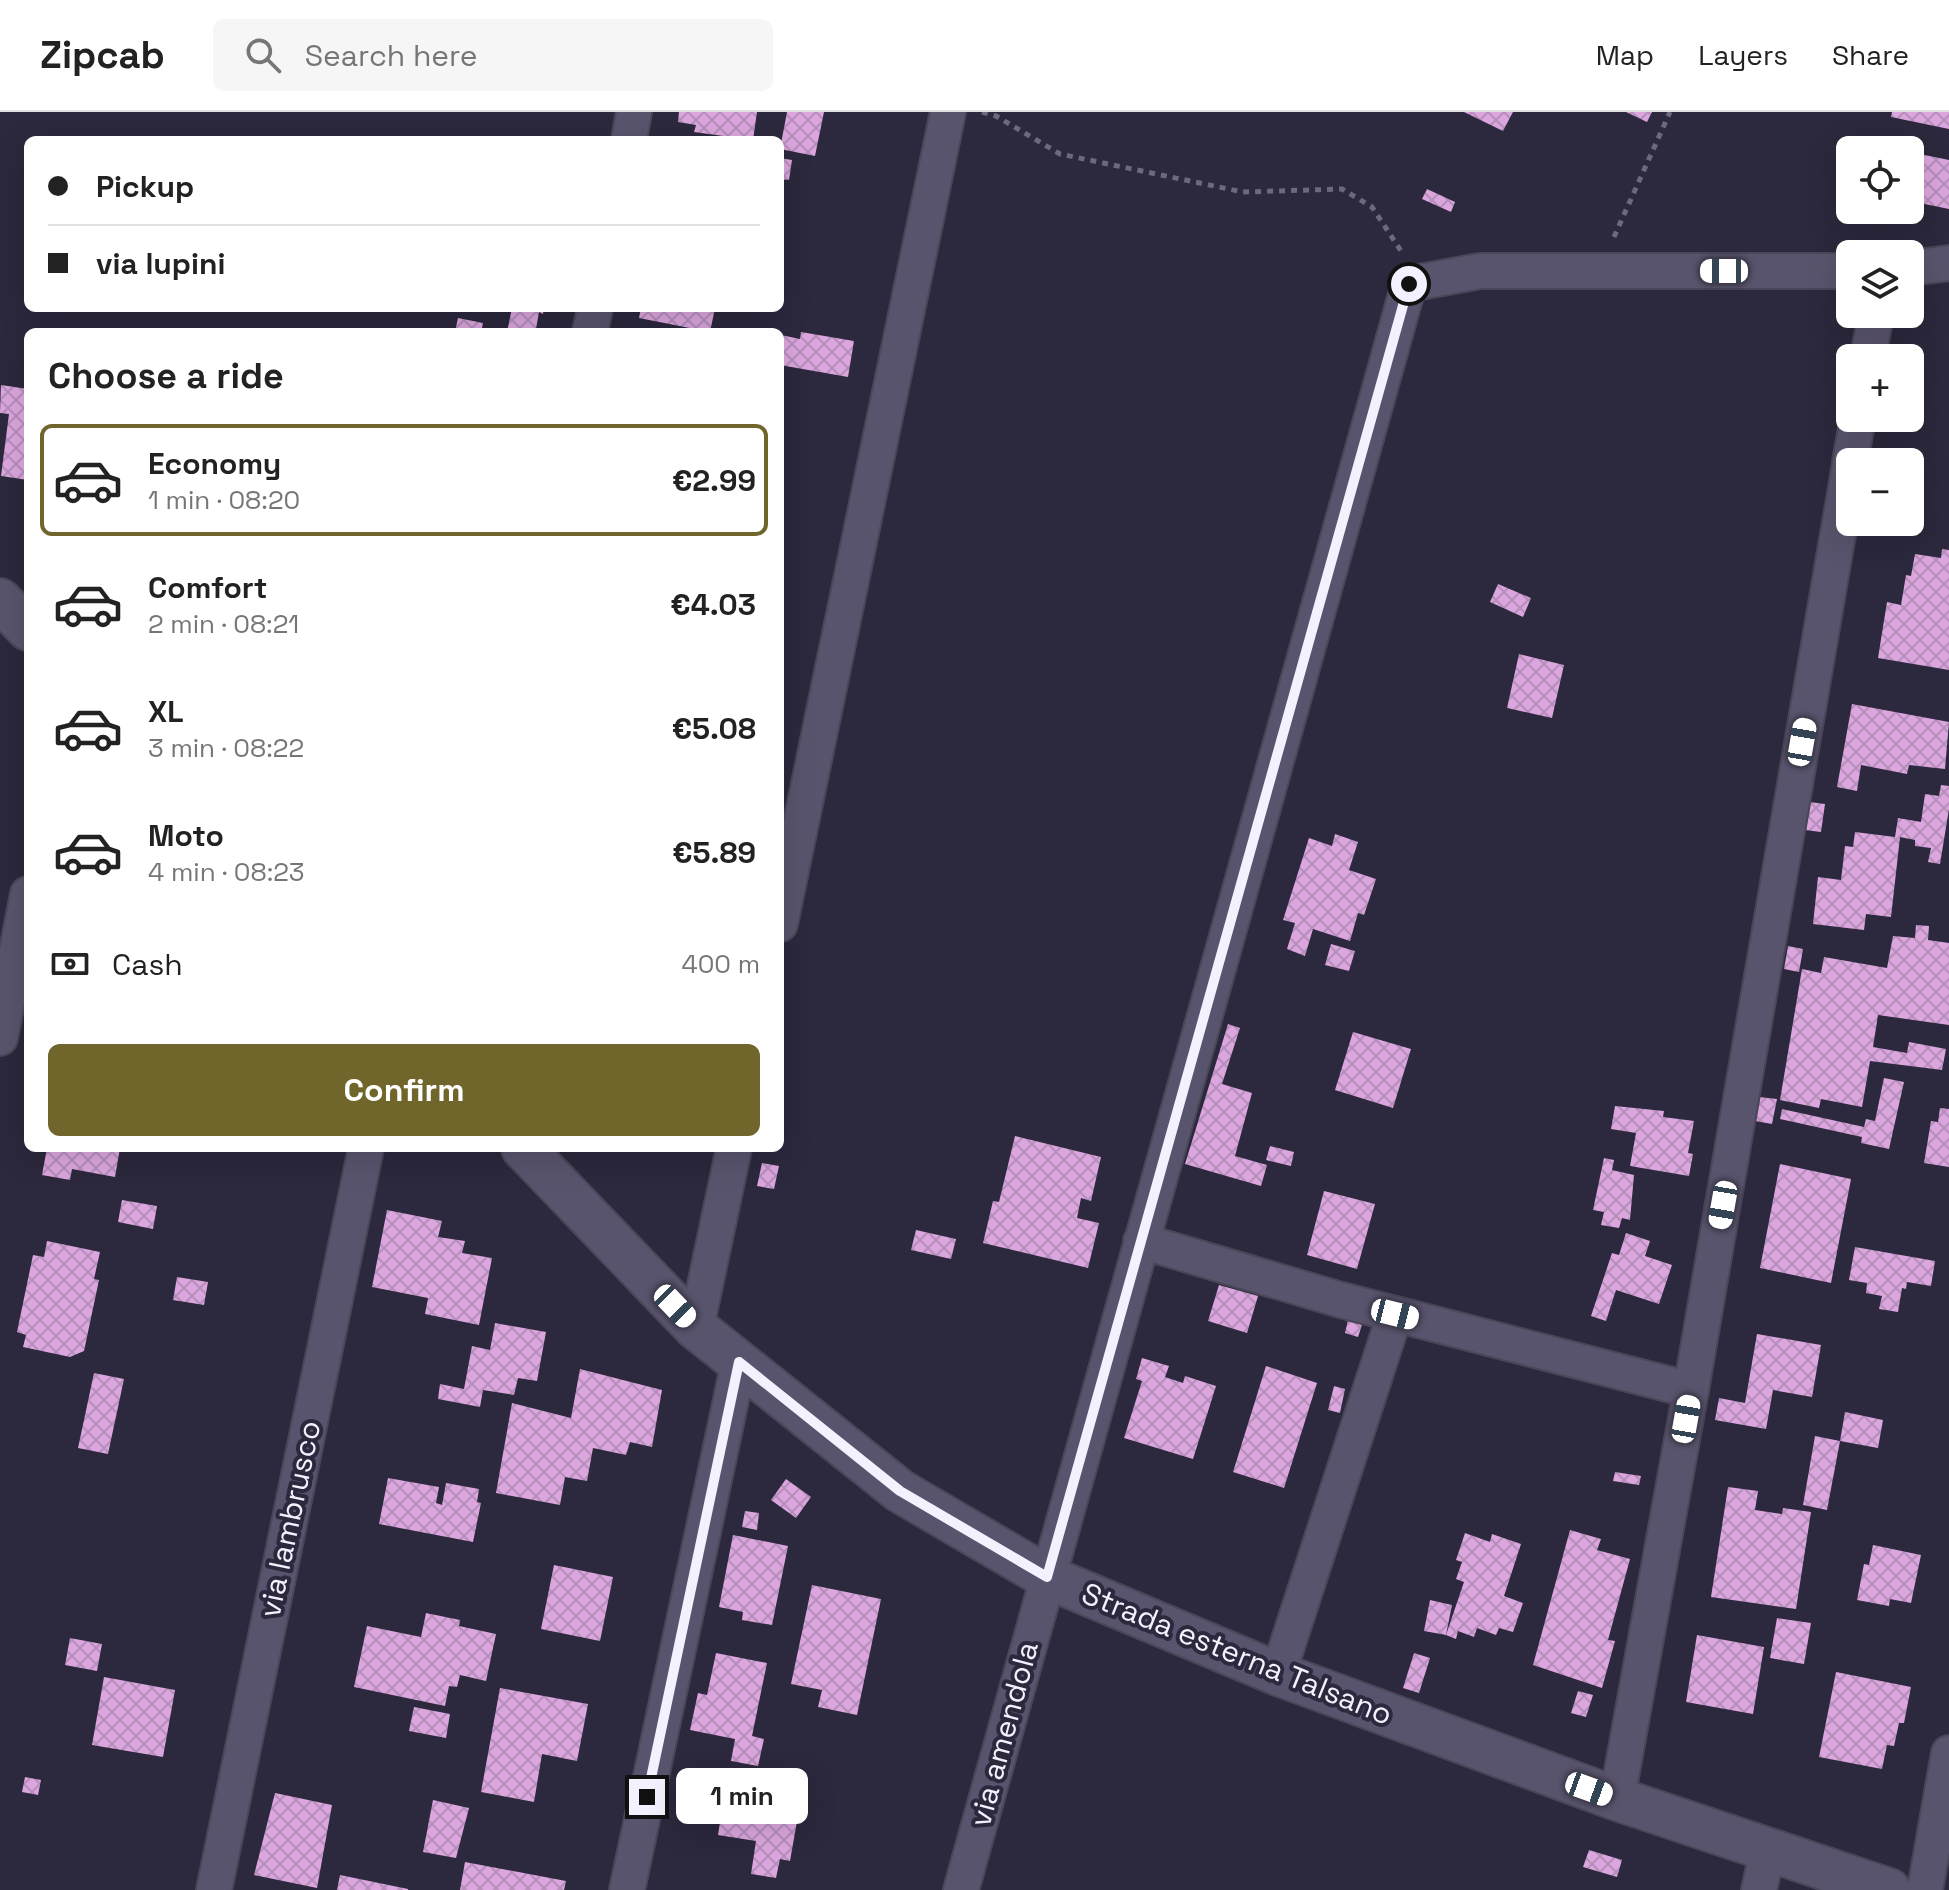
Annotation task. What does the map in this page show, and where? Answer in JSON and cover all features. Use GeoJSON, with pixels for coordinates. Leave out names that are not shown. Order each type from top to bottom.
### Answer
{"type":"FeatureCollection","features":[{"type":"Feature","properties":{"kind":"street"},"geometry":{"type":"LineString","coordinates":[[630,136],[634,112]]}},
{"type":"Feature","properties":{"kind":"street"},"geometry":{"type":"LineString","coordinates":[[784,905],[948,112]]}},
{"type":"Feature","properties":{"kind":"street"},"geometry":{"type":"LineString","coordinates":[[1924,266],[1949,263]]}},
{"type":"Feature","properties":{"kind":"street"},"geometry":{"type":"LineString","coordinates":[[1409,284],[1480,271],[1836,271]]}},
{"type":"Feature","properties":{"kind":"street","name":"via amendola"},"geometry":{"type":"LineString","coordinates":[[961,1890],[1409,284]]}},
{"type":"Feature","properties":{"kind":"street"},"geometry":{"type":"LineString","coordinates":[[1617,1799],[1691,1390],[1837,536]]}},
{"type":"Feature","properties":{"kind":"street"},"geometry":{"type":"LineString","coordinates":[[0,600],[24,625]]}},
{"type":"Feature","properties":{"kind":"street"},"geometry":{"type":"LineString","coordinates":[[0,1038],[24,915]]}},
{"type":"Feature","properties":{"kind":"street","name":"via lambrusco"},"geometry":{"type":"LineString","coordinates":[[214,1890],[365,1152]]}},
{"type":"Feature","properties":{"kind":"street","name":"Strada esterna Talsano"},"geometry":{"type":"LineString","coordinates":[[527,1152],[696,1328],[900,1491],[1047,1577],[1278,1674],[1617,1799],[1889,1890]]}},
{"type":"Feature","properties":{"kind":"street"},"geometry":{"type":"LineString","coordinates":[[696,1328],[733,1152]]}},
{"type":"Feature","properties":{"kind":"street"},"geometry":{"type":"LineString","coordinates":[[1141,1241],[1395,1314],[1691,1390]]}},
{"type":"Feature","properties":{"kind":"street"},"geometry":{"type":"LineString","coordinates":[[1278,1674],[1395,1314]]}},
{"type":"Feature","properties":{"kind":"street"},"geometry":{"type":"LineString","coordinates":[[627,1890],[739,1362]]}},
{"type":"Feature","properties":{"kind":"street"},"geometry":{"type":"LineString","coordinates":[[1925,1890],[1949,1753]]}},
{"type":"Feature","properties":{"kind":"street"},"geometry":{"type":"LineString","coordinates":[[1759,1890],[1768,1849]]}},
{"type":"Feature","properties":{"kind":"path"},"geometry":{"type":"LineString","coordinates":[[981,112],[996,116],[1060,154],[1243,192],[1342,189],[1372,207],[1399,245],[1409,284]]}},
{"type":"Feature","properties":{"kind":"path"},"geometry":{"type":"LineString","coordinates":[[1599,271],[1670,112]]}},
{"type":"Feature","properties":{"kind":"building"},"geometry":{"type":"Polygon","coordinates":[[[679,112],[757,112],[754,136],[694,132],[696,125],[678,122],[679,112]]]}},
{"type":"Feature","properties":{"kind":"building"},"geometry":{"type":"Polygon","coordinates":[[[787,112],[824,112],[815,156],[784,150],[782,136],[787,112]]]}},
{"type":"Feature","properties":{"kind":"building"},"geometry":{"type":"Polygon","coordinates":[[[1464,112],[1513,112],[1503,131],[1464,112]]]}},
{"type":"Feature","properties":{"kind":"building"},"geometry":{"type":"Polygon","coordinates":[[[1626,112],[1652,112],[1647,122],[1626,112]]]}},
{"type":"Feature","properties":{"kind":"building"},"geometry":{"type":"Polygon","coordinates":[[[1892,112],[1949,112],[1949,129],[1891,117],[1892,112]]]}},
{"type":"Feature","properties":{"kind":"building"},"geometry":{"type":"Polygon","coordinates":[[[1924,155],[1949,160],[1949,209],[1924,204],[1924,155]]]}},
{"type":"Feature","properties":{"kind":"building"},"geometry":{"type":"Polygon","coordinates":[[[784,159],[792,160],[789,180],[784,179],[784,159]]]}},
{"type":"Feature","properties":{"kind":"building"},"geometry":{"type":"Polygon","coordinates":[[[1427,189],[1455,202],[1451,212],[1422,199],[1427,189]]]}},
{"type":"Feature","properties":{"kind":"building"},"geometry":{"type":"Polygon","coordinates":[[[511,312],[539,312],[536,328],[508,328],[511,312]]]}},
{"type":"Feature","properties":{"kind":"building"},"geometry":{"type":"Polygon","coordinates":[[[640,312],[714,312],[711,328],[690,328],[639,318],[640,312]]]}},
{"type":"Feature","properties":{"kind":"building"},"geometry":{"type":"Polygon","coordinates":[[[458,318],[483,323],[482,328],[456,328],[458,318]]]}},
{"type":"Feature","properties":{"kind":"building"},"geometry":{"type":"Polygon","coordinates":[[[801,332],[854,341],[848,377],[784,366],[784,336],[800,339],[801,332]]]}},
{"type":"Feature","properties":{"kind":"building"},"geometry":{"type":"Polygon","coordinates":[[[1,385],[24,388],[24,479],[1,476],[9,414],[0,413],[1,385]]]}},
{"type":"Feature","properties":{"kind":"building"},"geometry":{"type":"Polygon","coordinates":[[[1942,549],[1949,550],[1949,670],[1878,658],[1887,602],[1901,605],[1906,575],[1911,576],[1915,554],[1941,558],[1942,549]]]}},
{"type":"Feature","properties":{"kind":"building"},"geometry":{"type":"Polygon","coordinates":[[[1498,584],[1531,598],[1523,617],[1490,602],[1498,584]]]}},
{"type":"Feature","properties":{"kind":"building"},"geometry":{"type":"Polygon","coordinates":[[[1519,654],[1564,665],[1552,718],[1507,708],[1519,654]]]}},
{"type":"Feature","properties":{"kind":"building"},"geometry":{"type":"Polygon","coordinates":[[[1852,704],[1949,722],[1945,769],[1909,765],[1907,774],[1861,765],[1857,791],[1837,787],[1852,704]]]}},
{"type":"Feature","properties":{"kind":"building"},"geometry":{"type":"Polygon","coordinates":[[[1941,785],[1949,786],[1949,809],[1940,864],[1928,862],[1931,848],[1915,846],[1915,840],[1900,837],[1891,917],[1866,914],[1864,930],[1813,924],[1818,877],[1841,880],[1845,846],[1853,847],[1855,832],[1895,837],[1898,818],[1921,822],[1925,794],[1939,796],[1941,785]]]}},
{"type":"Feature","properties":{"kind":"building"},"geometry":{"type":"Polygon","coordinates":[[[1809,802],[1825,804],[1821,832],[1805,830],[1809,802]]]}},
{"type":"Feature","properties":{"kind":"building"},"geometry":{"type":"Polygon","coordinates":[[[1335,834],[1358,842],[1349,870],[1376,879],[1364,915],[1358,913],[1350,941],[1313,929],[1305,956],[1287,949],[1295,923],[1283,920],[1309,838],[1332,846],[1335,834]]]}},
{"type":"Feature","properties":{"kind":"building"},"geometry":{"type":"Polygon","coordinates":[[[1916,925],[1929,926],[1928,940],[1949,943],[1949,1025],[1878,1015],[1873,1047],[1907,1053],[1909,1042],[1946,1049],[1942,1070],[1870,1061],[1862,1107],[1821,1099],[1819,1108],[1780,1100],[1802,969],[1821,973],[1824,957],[1887,968],[1893,936],[1915,938],[1916,925]]]}},
{"type":"Feature","properties":{"kind":"building"},"geometry":{"type":"Polygon","coordinates":[[[1331,944],[1355,951],[1349,971],[1325,965],[1331,944]]]}},
{"type":"Feature","properties":{"kind":"building"},"geometry":{"type":"Polygon","coordinates":[[[1788,946],[1803,949],[1799,972],[1784,969],[1788,946]]]}},
{"type":"Feature","properties":{"kind":"building"},"geometry":{"type":"Polygon","coordinates":[[[1228,1024],[1240,1028],[1222,1084],[1252,1093],[1235,1156],[1267,1165],[1261,1186],[1185,1164],[1228,1024]]]}},
{"type":"Feature","properties":{"kind":"building"},"geometry":{"type":"Polygon","coordinates":[[[1353,1032],[1411,1049],[1393,1108],[1335,1090],[1353,1032]]]}},
{"type":"Feature","properties":{"kind":"building"},"geometry":{"type":"Polygon","coordinates":[[[1884,1078],[1904,1082],[1889,1149],[1861,1143],[1862,1137],[1780,1119],[1782,1109],[1864,1127],[1866,1119],[1875,1121],[1884,1078]]]}},
{"type":"Feature","properties":{"kind":"building"},"geometry":{"type":"Polygon","coordinates":[[[1759,1097],[1777,1099],[1772,1124],[1755,1121],[1759,1097]]]}},
{"type":"Feature","properties":{"kind":"building"},"geometry":{"type":"Polygon","coordinates":[[[1615,1106],[1664,1111],[1663,1117],[1694,1121],[1688,1153],[1693,1154],[1689,1176],[1630,1166],[1636,1133],[1611,1129],[1615,1106]]]}},
{"type":"Feature","properties":{"kind":"building"},"geometry":{"type":"Polygon","coordinates":[[[1940,1108],[1949,1109],[1949,1167],[1924,1163],[1931,1121],[1938,1122],[1940,1108]]]}},
{"type":"Feature","properties":{"kind":"building"},"geometry":{"type":"Polygon","coordinates":[[[1015,1136],[1101,1157],[1091,1201],[1081,1198],[1077,1218],[1099,1223],[1088,1268],[983,1243],[993,1201],[999,1202],[1015,1136]]]}},
{"type":"Feature","properties":{"kind":"building"},"geometry":{"type":"Polygon","coordinates":[[[1270,1146],[1294,1152],[1291,1166],[1266,1160],[1270,1146]]]}},
{"type":"Feature","properties":{"kind":"building"},"geometry":{"type":"Polygon","coordinates":[[[46,1152],[119,1152],[115,1177],[72,1169],[70,1180],[42,1175],[46,1152]]]}},
{"type":"Feature","properties":{"kind":"building"},"geometry":{"type":"Polygon","coordinates":[[[1604,1158],[1614,1160],[1612,1170],[1634,1175],[1630,1220],[1622,1218],[1619,1228],[1601,1225],[1604,1212],[1593,1210],[1604,1158]]]}},
{"type":"Feature","properties":{"kind":"building"},"geometry":{"type":"Polygon","coordinates":[[[762,1163],[779,1166],[774,1189],[757,1186],[762,1163]]]}},
{"type":"Feature","properties":{"kind":"building"},"geometry":{"type":"Polygon","coordinates":[[[1780,1164],[1851,1179],[1831,1283],[1760,1268],[1780,1164]]]}},
{"type":"Feature","properties":{"kind":"building"},"geometry":{"type":"Polygon","coordinates":[[[1324,1191],[1375,1204],[1357,1269],[1307,1255],[1324,1191]]]}},
{"type":"Feature","properties":{"kind":"building"},"geometry":{"type":"Polygon","coordinates":[[[122,1200],[157,1206],[153,1229],[118,1222],[122,1200]]]}},
{"type":"Feature","properties":{"kind":"building"},"geometry":{"type":"Polygon","coordinates":[[[387,1210],[442,1221],[438,1237],[465,1241],[462,1253],[492,1258],[479,1325],[425,1314],[428,1298],[372,1287],[387,1210]]]}},
{"type":"Feature","properties":{"kind":"building"},"geometry":{"type":"Polygon","coordinates":[[[916,1230],[956,1239],[951,1259],[911,1250],[916,1230]]]}},
{"type":"Feature","properties":{"kind":"building"},"geometry":{"type":"Polygon","coordinates":[[[1626,1233],[1650,1241],[1645,1256],[1672,1265],[1659,1304],[1616,1290],[1606,1321],[1591,1316],[1612,1253],[1619,1255],[1626,1233]]]}},
{"type":"Feature","properties":{"kind":"building"},"geometry":{"type":"Polygon","coordinates":[[[47,1241],[100,1252],[94,1279],[99,1280],[84,1351],[70,1357],[23,1347],[26,1335],[17,1332],[33,1255],[44,1257],[47,1241]]]}},
{"type":"Feature","properties":{"kind":"building"},"geometry":{"type":"Polygon","coordinates":[[[1855,1247],[1935,1261],[1931,1286],[1907,1282],[1906,1289],[1902,1288],[1898,1312],[1879,1309],[1882,1296],[1866,1293],[1867,1283],[1849,1280],[1855,1247]]]}},
{"type":"Feature","properties":{"kind":"building"},"geometry":{"type":"Polygon","coordinates":[[[177,1277],[208,1282],[204,1305],[173,1300],[177,1277]]]}},
{"type":"Feature","properties":{"kind":"building"},"geometry":{"type":"Polygon","coordinates":[[[1219,1285],[1258,1296],[1247,1333],[1208,1321],[1219,1285]]]}},
{"type":"Feature","properties":{"kind":"building"},"geometry":{"type":"Polygon","coordinates":[[[1348,1320],[1362,1325],[1358,1337],[1345,1333],[1348,1320]]]}},
{"type":"Feature","properties":{"kind":"building"},"geometry":{"type":"Polygon","coordinates":[[[495,1323],[546,1332],[537,1381],[518,1378],[514,1395],[483,1390],[480,1407],[438,1399],[440,1384],[464,1389],[472,1346],[490,1350],[495,1323]]]}},
{"type":"Feature","properties":{"kind":"building"},"geometry":{"type":"Polygon","coordinates":[[[1757,1334],[1821,1345],[1812,1397],[1773,1390],[1766,1429],[1715,1420],[1719,1398],[1745,1403],[1757,1334]]]}},
{"type":"Feature","properties":{"kind":"building"},"geometry":{"type":"Polygon","coordinates":[[[1142,1358],[1169,1366],[1165,1377],[1183,1383],[1185,1376],[1216,1386],[1193,1459],[1124,1438],[1142,1381],[1136,1379],[1142,1358]]]}},
{"type":"Feature","properties":{"kind":"building"},"geometry":{"type":"Polygon","coordinates":[[[1266,1366],[1317,1383],[1284,1488],[1233,1472],[1266,1366]]]}},
{"type":"Feature","properties":{"kind":"building"},"geometry":{"type":"Polygon","coordinates":[[[580,1369],[662,1390],[652,1447],[630,1442],[626,1455],[593,1448],[587,1481],[565,1477],[560,1505],[496,1493],[512,1403],[571,1418],[580,1369]]]}},
{"type":"Feature","properties":{"kind":"building"},"geometry":{"type":"Polygon","coordinates":[[[94,1373],[124,1379],[108,1454],[78,1448],[94,1373]]]}},
{"type":"Feature","properties":{"kind":"building"},"geometry":{"type":"Polygon","coordinates":[[[1334,1386],[1345,1389],[1340,1413],[1328,1410],[1334,1386]]]}},
{"type":"Feature","properties":{"kind":"building"},"geometry":{"type":"Polygon","coordinates":[[[1845,1412],[1883,1420],[1878,1448],[1840,1441],[1845,1412]]]}},
{"type":"Feature","properties":{"kind":"building"},"geometry":{"type":"Polygon","coordinates":[[[1815,1436],[1840,1441],[1827,1510],[1803,1505],[1815,1436]]]}},
{"type":"Feature","properties":{"kind":"building"},"geometry":{"type":"Polygon","coordinates":[[[1615,1472],[1641,1476],[1639,1485],[1613,1481],[1615,1472]]]}},
{"type":"Feature","properties":{"kind":"building"},"geometry":{"type":"Polygon","coordinates":[[[388,1478],[439,1487],[436,1503],[442,1505],[446,1483],[479,1489],[477,1502],[481,1503],[473,1542],[379,1524],[388,1478]]]}},
{"type":"Feature","properties":{"kind":"building"},"geometry":{"type":"Polygon","coordinates":[[[786,1479],[811,1497],[796,1518],[771,1500],[786,1479]]]}},
{"type":"Feature","properties":{"kind":"building"},"geometry":{"type":"Polygon","coordinates":[[[1728,1487],[1758,1491],[1755,1510],[1782,1514],[1783,1508],[1811,1512],[1796,1609],[1711,1597],[1728,1487]]]}},
{"type":"Feature","properties":{"kind":"building"},"geometry":{"type":"Polygon","coordinates":[[[745,1511],[759,1513],[757,1530],[742,1527],[745,1511]]]}},
{"type":"Feature","properties":{"kind":"building"},"geometry":{"type":"Polygon","coordinates":[[[1570,1530],[1601,1539],[1597,1550],[1630,1559],[1608,1640],[1615,1641],[1602,1688],[1533,1665],[1570,1530]]]}},
{"type":"Feature","properties":{"kind":"building"},"geometry":{"type":"Polygon","coordinates":[[[1465,1533],[1490,1542],[1492,1534],[1521,1544],[1504,1596],[1523,1603],[1513,1632],[1499,1628],[1496,1635],[1477,1628],[1474,1637],[1458,1631],[1456,1639],[1446,1635],[1464,1582],[1456,1579],[1462,1562],[1456,1560],[1465,1533]]]}},
{"type":"Feature","properties":{"kind":"building"},"geometry":{"type":"Polygon","coordinates":[[[733,1535],[788,1546],[772,1625],[742,1620],[743,1612],[719,1607],[733,1535]]]}},
{"type":"Feature","properties":{"kind":"building"},"geometry":{"type":"Polygon","coordinates":[[[1873,1545],[1921,1555],[1911,1603],[1890,1599],[1889,1606],[1857,1600],[1864,1564],[1869,1565],[1873,1545]]]}},
{"type":"Feature","properties":{"kind":"building"},"geometry":{"type":"Polygon","coordinates":[[[554,1565],[613,1577],[600,1641],[541,1629],[554,1565]]]}},
{"type":"Feature","properties":{"kind":"building"},"geometry":{"type":"Polygon","coordinates":[[[812,1585],[881,1599],[857,1715],[818,1707],[822,1690],[791,1684],[812,1585]]]}},
{"type":"Feature","properties":{"kind":"building"},"geometry":{"type":"Polygon","coordinates":[[[1430,1600],[1452,1605],[1446,1635],[1424,1631],[1430,1600]]]}},
{"type":"Feature","properties":{"kind":"building"},"geometry":{"type":"Polygon","coordinates":[[[426,1613],[460,1620],[459,1626],[496,1634],[486,1681],[460,1675],[457,1687],[449,1686],[445,1706],[354,1687],[367,1626],[421,1637],[426,1613]]]}},
{"type":"Feature","properties":{"kind":"building"},"geometry":{"type":"Polygon","coordinates":[[[1777,1618],[1811,1623],[1804,1664],[1770,1658],[1777,1618]]]}},
{"type":"Feature","properties":{"kind":"building"},"geometry":{"type":"Polygon","coordinates":[[[1697,1635],[1764,1647],[1753,1714],[1686,1702],[1697,1635]]]}},
{"type":"Feature","properties":{"kind":"building"},"geometry":{"type":"Polygon","coordinates":[[[70,1638],[102,1644],[97,1671],[65,1665],[70,1638]]]}},
{"type":"Feature","properties":{"kind":"building"},"geometry":{"type":"Polygon","coordinates":[[[716,1653],[767,1663],[752,1736],[764,1739],[758,1766],[731,1761],[735,1739],[690,1730],[698,1693],[707,1695],[716,1653]]]}},
{"type":"Feature","properties":{"kind":"building"},"geometry":{"type":"Polygon","coordinates":[[[1414,1653],[1430,1658],[1419,1693],[1403,1688],[1414,1653]]]}},
{"type":"Feature","properties":{"kind":"building"},"geometry":{"type":"Polygon","coordinates":[[[1836,1672],[1911,1687],[1904,1723],[1899,1723],[1894,1746],[1887,1745],[1882,1769],[1819,1757],[1836,1672]]]}},
{"type":"Feature","properties":{"kind":"building"},"geometry":{"type":"Polygon","coordinates":[[[104,1677],[175,1690],[163,1757],[92,1745],[104,1677]]]}},
{"type":"Feature","properties":{"kind":"building"},"geometry":{"type":"Polygon","coordinates":[[[500,1688],[588,1704],[577,1761],[542,1754],[534,1802],[481,1792],[500,1688]]]}},
{"type":"Feature","properties":{"kind":"building"},"geometry":{"type":"Polygon","coordinates":[[[1578,1691],[1593,1695],[1586,1717],[1571,1713],[1578,1691]]]}},
{"type":"Feature","properties":{"kind":"building"},"geometry":{"type":"Polygon","coordinates":[[[414,1707],[450,1714],[446,1738],[409,1731],[414,1707]]]}},
{"type":"Feature","properties":{"kind":"building"},"geometry":{"type":"Polygon","coordinates":[[[25,1777],[41,1780],[38,1795],[22,1792],[25,1777]]]}},
{"type":"Feature","properties":{"kind":"building"},"geometry":{"type":"Polygon","coordinates":[[[727,1778],[803,1787],[790,1861],[780,1859],[776,1878],[751,1874],[756,1841],[718,1835],[727,1778]]]}},
{"type":"Feature","properties":{"kind":"building"},"geometry":{"type":"Polygon","coordinates":[[[275,1793],[332,1805],[317,1888],[254,1875],[275,1793]]]}},
{"type":"Feature","properties":{"kind":"building"},"geometry":{"type":"Polygon","coordinates":[[[433,1800],[469,1808],[456,1858],[423,1852],[433,1800]]]}},
{"type":"Feature","properties":{"kind":"building"},"geometry":{"type":"Polygon","coordinates":[[[1589,1850],[1622,1860],[1617,1877],[1583,1867],[1589,1850]]]}},
{"type":"Feature","properties":{"kind":"building"},"geometry":{"type":"Polygon","coordinates":[[[465,1862],[566,1881],[564,1890],[460,1890],[465,1862]]]}},
{"type":"Feature","properties":{"kind":"building"},"geometry":{"type":"Polygon","coordinates":[[[340,1875],[408,1889],[408,1890],[337,1890],[340,1875]]]}},
{"type":"Feature","properties":{"kind":"route"},"geometry":{"type":"LineString","coordinates":[[647,1797],[739,1362],[900,1491],[1047,1577],[1409,284]]}}]}
